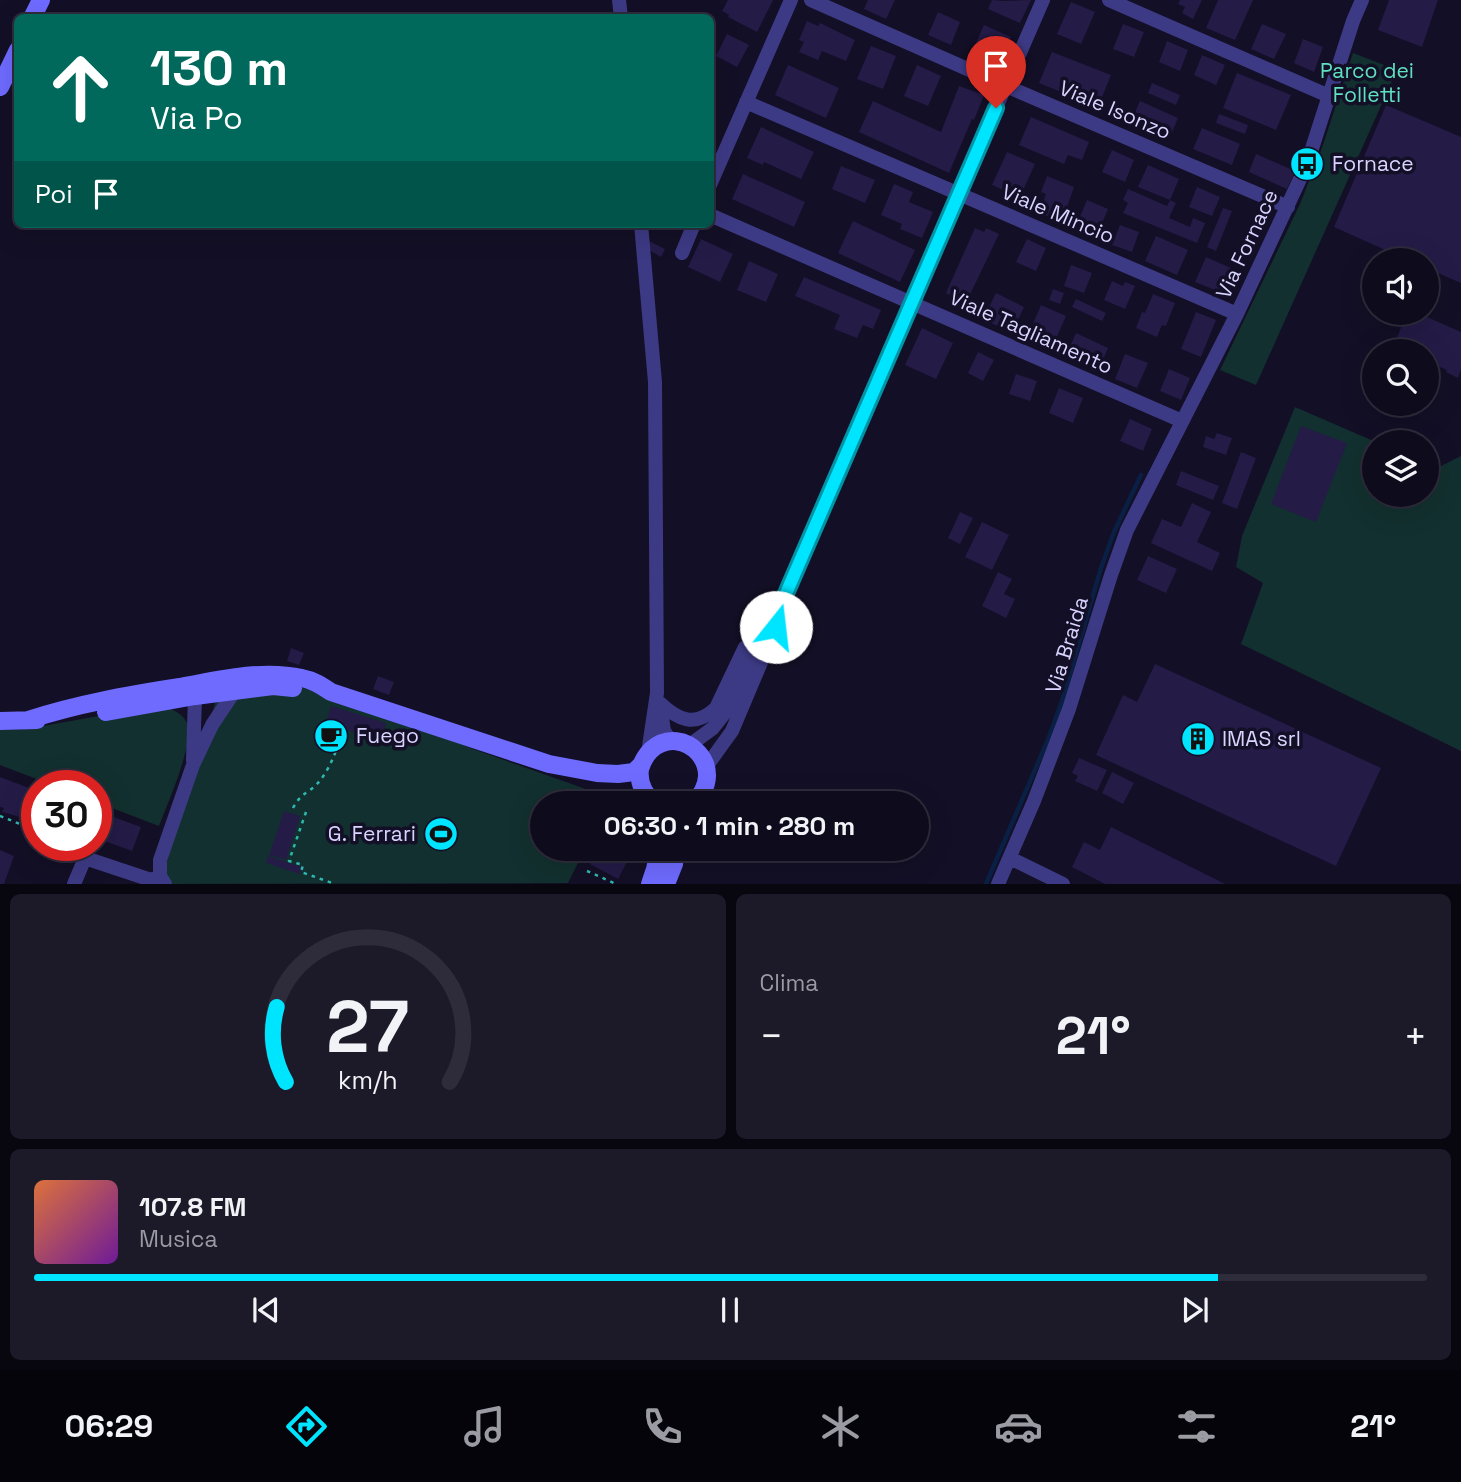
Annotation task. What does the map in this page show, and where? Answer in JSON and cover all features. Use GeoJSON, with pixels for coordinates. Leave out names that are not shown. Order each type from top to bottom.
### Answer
{"type":"FeatureCollection","features":[{"type":"Feature","properties":{"kind":"street"},"geometry":{"type":"LineString","coordinates":[[714,176],[791,0]]}},
{"type":"Feature","properties":{"kind":"street","name":"Viale Isonzo"},"geometry":{"type":"LineString","coordinates":[[811,0],[1288,206]]}},
{"type":"Feature","properties":{"kind":"street"},"geometry":{"type":"LineString","coordinates":[[706,767],[732,731],[776,627],[775,619],[1043,0]]}},
{"type":"Feature","properties":{"kind":"street"},"geometry":{"type":"LineString","coordinates":[[1109,0],[1329,96]]}},
{"type":"Feature","properties":{"kind":"street","name":"Via Fornace"},"geometry":{"type":"LineString","coordinates":[[1182,421],[1237,314],[1307,164],[1362,0]]}},
{"type":"Feature","properties":{"kind":"street"},"geometry":{"type":"LineString","coordinates":[[0,88],[14,58]]}},
{"type":"Feature","properties":{"kind":"street","name":"Viale Mincio"},"geometry":{"type":"LineString","coordinates":[[746,102],[1237,314]]}},
{"type":"Feature","properties":{"kind":"street","name":"Viale Tagliamento"},"geometry":{"type":"LineString","coordinates":[[714,217],[1182,421]]}},
{"type":"Feature","properties":{"kind":"street"},"geometry":{"type":"LineString","coordinates":[[641,228],[656,382],[658,698],[664,731],[679,743],[695,749],[702,757],[708,776],[703,791]]}},
{"type":"Feature","properties":{"kind":"street"},"geometry":{"type":"LineString","coordinates":[[682,253],[692,228]]}},
{"type":"Feature","properties":{"kind":"street","name":"Via Braida"},"geometry":{"type":"LineString","coordinates":[[999,884],[1069,709],[1127,530],[1182,421]]}},
{"type":"Feature","properties":{"kind":"street"},"geometry":{"type":"LineString","coordinates":[[554,765],[597,773],[634,772],[655,747],[694,742],[713,728],[724,714],[768,623],[775,619]]}},
{"type":"Feature","properties":{"kind":"street"},"geometry":{"type":"LineString","coordinates":[[658,698],[671,713],[684,719],[695,720],[709,715],[716,708],[745,647],[759,642]]}},
{"type":"Feature","properties":{"kind":"street"},"geometry":{"type":"LineString","coordinates":[[0,721],[56,720],[202,693],[262,675]]}},
{"type":"Feature","properties":{"kind":"street"},"geometry":{"type":"LineString","coordinates":[[27,720],[54,711],[129,695],[238,677],[262,675],[302,678],[331,692],[629,791]]}},
{"type":"Feature","properties":{"kind":"street"},"geometry":{"type":"LineString","coordinates":[[129,695],[147,697],[273,687],[331,692]]}},
{"type":"Feature","properties":{"kind":"street"},"geometry":{"type":"LineString","coordinates":[[74,884],[85,858],[151,880],[163,880],[160,860],[193,765],[212,725],[234,692]]}},
{"type":"Feature","properties":{"kind":"street"},"geometry":{"type":"LineString","coordinates":[[202,693],[212,725]]}},
{"type":"Feature","properties":{"kind":"street"},"geometry":{"type":"LineString","coordinates":[[193,765],[202,693]]}},
{"type":"Feature","properties":{"kind":"street"},"geometry":{"type":"LineString","coordinates":[[647,791],[640,773],[658,698]]}},
{"type":"Feature","properties":{"kind":"street"},"geometry":{"type":"LineString","coordinates":[[1010,858],[1063,884]]}},
{"type":"Feature","properties":{"kind":"street"},"geometry":{"type":"LineString","coordinates":[[650,884],[657,861]]}},
{"type":"Feature","properties":{"kind":"street"},"geometry":{"type":"LineString","coordinates":[[666,884],[674,861]]}},
{"type":"Feature","properties":{"kind":"path"},"geometry":{"type":"LineString","coordinates":[[293,808],[298,798],[316,785],[323,776],[338,744],[342,746],[347,732]]}},
{"type":"Feature","properties":{"kind":"path"},"geometry":{"type":"LineString","coordinates":[[306,812],[289,861],[303,865],[301,872],[335,884]]}},
{"type":"Feature","properties":{"kind":"path"},"geometry":{"type":"LineString","coordinates":[[0,816],[21,824]]}},
{"type":"Feature","properties":{"kind":"path"},"geometry":{"type":"LineString","coordinates":[[587,871],[616,884]]}},
{"type":"Feature","properties":{"kind":"green space","name":"Parco dei Folletti"},"geometry":{"type":"Polygon","coordinates":[[[1353,53],[1397,70],[1256,385],[1220,370],[1300,204],[1322,148],[1353,53]]]}},
{"type":"Feature","properties":{"kind":"green space"},"geometry":{"type":"Polygon","coordinates":[[[1295,407],[1362,436],[1362,507],[1439,507],[1439,467],[1461,456],[1461,751],[1241,644],[1263,583],[1236,567],[1242,536],[1295,407]]]}},
{"type":"Feature","properties":{"kind":"green space"},"geometry":{"type":"Polygon","coordinates":[[[290,679],[321,688],[473,749],[583,788],[588,791],[530,791],[530,861],[579,861],[568,883],[172,884],[161,880],[220,687],[290,679]]]}},
{"type":"Feature","properties":{"kind":"green space"},"geometry":{"type":"Polygon","coordinates":[[[160,705],[176,711],[187,723],[187,744],[179,774],[159,826],[112,808],[112,770],[21,770],[21,773],[0,765],[0,730],[26,729],[160,705]]]}},
{"type":"Feature","properties":{"kind":"building"},"geometry":{"type":"Polygon","coordinates":[[[728,0],[773,0],[757,32],[722,11],[728,0]]]}},
{"type":"Feature","properties":{"kind":"building"},"geometry":{"type":"Polygon","coordinates":[[[868,0],[895,0],[886,19],[864,9],[868,0]]]}},
{"type":"Feature","properties":{"kind":"building"},"geometry":{"type":"Polygon","coordinates":[[[992,0],[1031,0],[1020,23],[988,9],[992,0]]]}},
{"type":"Feature","properties":{"kind":"building"},"geometry":{"type":"Polygon","coordinates":[[[1180,0],[1202,0],[1193,19],[1182,13],[1185,7],[1178,4],[1180,0]]]}},
{"type":"Feature","properties":{"kind":"building"},"geometry":{"type":"Polygon","coordinates":[[[1218,0],[1253,0],[1235,40],[1206,28],[1218,0]]]}},
{"type":"Feature","properties":{"kind":"building"},"geometry":{"type":"Polygon","coordinates":[[[1389,0],[1438,0],[1422,47],[1378,30],[1389,0]]]}},
{"type":"Feature","properties":{"kind":"building"},"geometry":{"type":"Polygon","coordinates":[[[1071,2],[1095,12],[1081,44],[1057,34],[1071,2]]]}},
{"type":"Feature","properties":{"kind":"building"},"geometry":{"type":"Polygon","coordinates":[[[938,12],[960,22],[951,45],[928,35],[938,12]]]}},
{"type":"Feature","properties":{"kind":"building"},"geometry":{"type":"Polygon","coordinates":[[[807,21],[818,26],[820,23],[855,40],[846,61],[822,51],[818,60],[799,52],[804,42],[799,40],[807,21]]]}},
{"type":"Feature","properties":{"kind":"building"},"geometry":{"type":"Polygon","coordinates":[[[1123,24],[1144,32],[1134,57],[1113,49],[1123,24]]]}},
{"type":"Feature","properties":{"kind":"building"},"geometry":{"type":"Polygon","coordinates":[[[1262,24],[1286,34],[1274,59],[1251,49],[1262,24]]]}},
{"type":"Feature","properties":{"kind":"building"},"geometry":{"type":"Polygon","coordinates":[[[984,25],[1011,37],[999,64],[972,52],[984,25]]]}},
{"type":"Feature","properties":{"kind":"building"},"geometry":{"type":"Polygon","coordinates":[[[727,34],[749,45],[737,67],[716,56],[727,34]]]}},
{"type":"Feature","properties":{"kind":"building"},"geometry":{"type":"Polygon","coordinates":[[[1303,39],[1323,47],[1314,72],[1294,63],[1303,39]]]}},
{"type":"Feature","properties":{"kind":"building"},"geometry":{"type":"Polygon","coordinates":[[[1167,41],[1188,50],[1180,71],[1159,62],[1167,41]]]}},
{"type":"Feature","properties":{"kind":"building"},"geometry":{"type":"Polygon","coordinates":[[[871,46],[896,56],[883,89],[857,79],[871,46]]]}},
{"type":"Feature","properties":{"kind":"building"},"geometry":{"type":"Polygon","coordinates":[[[1052,52],[1111,75],[1098,107],[1039,83],[1052,52]]]}},
{"type":"Feature","properties":{"kind":"building"},"geometry":{"type":"Polygon","coordinates":[[[1202,55],[1225,65],[1216,85],[1194,75],[1202,55]]]}},
{"type":"Feature","properties":{"kind":"building"},"geometry":{"type":"Polygon","coordinates":[[[788,65],[839,88],[826,118],[775,95],[788,65]]]}},
{"type":"Feature","properties":{"kind":"building"},"geometry":{"type":"Polygon","coordinates":[[[917,65],[941,76],[928,106],[904,96],[917,65]]]}},
{"type":"Feature","properties":{"kind":"building"},"geometry":{"type":"Polygon","coordinates":[[[1237,73],[1291,95],[1276,130],[1223,108],[1237,73]]]}},
{"type":"Feature","properties":{"kind":"building"},"geometry":{"type":"Polygon","coordinates":[[[1152,83],[1180,95],[1176,105],[1148,93],[1152,83]]]}},
{"type":"Feature","properties":{"kind":"building"},"geometry":{"type":"Polygon","coordinates":[[[959,86],[984,95],[949,173],[859,132],[873,101],[941,132],[959,86]]]}},
{"type":"Feature","properties":{"kind":"building"},"geometry":{"type":"Polygon","coordinates":[[[1140,101],[1178,118],[1170,137],[1131,121],[1140,101]]]}},
{"type":"Feature","properties":{"kind":"building"},"geometry":{"type":"Polygon","coordinates":[[[1386,105],[1461,137],[1461,283],[1439,274],[1439,248],[1381,248],[1334,227],[1386,105]]]}},
{"type":"Feature","properties":{"kind":"building"},"geometry":{"type":"Polygon","coordinates":[[[1219,114],[1248,125],[1245,134],[1216,123],[1219,114]]]}},
{"type":"Feature","properties":{"kind":"building"},"geometry":{"type":"Polygon","coordinates":[[[1031,117],[1089,142],[1082,160],[1068,155],[1064,164],[1019,145],[1031,117]]]}},
{"type":"Feature","properties":{"kind":"building"},"geometry":{"type":"Polygon","coordinates":[[[761,127],[814,152],[801,179],[764,162],[763,165],[747,158],[761,127]]]}},
{"type":"Feature","properties":{"kind":"building"},"geometry":{"type":"Polygon","coordinates":[[[1202,128],[1240,144],[1232,165],[1193,149],[1202,128]]]}},
{"type":"Feature","properties":{"kind":"building"},"geometry":{"type":"Polygon","coordinates":[[[1112,150],[1134,160],[1125,182],[1102,172],[1112,150]]]}},
{"type":"Feature","properties":{"kind":"building"},"geometry":{"type":"Polygon","coordinates":[[[1007,152],[1035,164],[1020,197],[992,185],[1007,152]]]}},
{"type":"Feature","properties":{"kind":"building"},"geometry":{"type":"Polygon","coordinates":[[[1256,154],[1295,171],[1287,189],[1249,172],[1256,154]]]}},
{"type":"Feature","properties":{"kind":"building"},"geometry":{"type":"Polygon","coordinates":[[[1148,165],[1179,179],[1170,200],[1138,187],[1148,165]]]}},
{"type":"Feature","properties":{"kind":"building"},"geometry":{"type":"Polygon","coordinates":[[[841,166],[875,180],[865,203],[832,189],[841,166]]]}},
{"type":"Feature","properties":{"kind":"building"},"geometry":{"type":"Polygon","coordinates":[[[743,174],[805,202],[794,227],[732,199],[743,174]]]}},
{"type":"Feature","properties":{"kind":"building"},"geometry":{"type":"Polygon","coordinates":[[[1047,176],[1074,187],[1062,222],[1039,213],[1046,194],[1041,192],[1047,176]]]}},
{"type":"Feature","properties":{"kind":"building"},"geometry":{"type":"Polygon","coordinates":[[[894,184],[913,192],[909,202],[933,212],[922,238],[900,229],[902,224],[881,215],[894,184]]]}},
{"type":"Feature","properties":{"kind":"building"},"geometry":{"type":"Polygon","coordinates":[[[1197,187],[1220,197],[1212,216],[1189,207],[1197,187]]]}},
{"type":"Feature","properties":{"kind":"building"},"geometry":{"type":"Polygon","coordinates":[[[1128,189],[1167,206],[1170,200],[1176,203],[1169,218],[1190,227],[1193,218],[1205,223],[1197,243],[1123,213],[1128,203],[1123,200],[1128,189]]]}},
{"type":"Feature","properties":{"kind":"building"},"geometry":{"type":"Polygon","coordinates":[[[1087,200],[1108,209],[1097,235],[1076,226],[1087,200]]]}},
{"type":"Feature","properties":{"kind":"building"},"geometry":{"type":"Polygon","coordinates":[[[1223,208],[1232,211],[1216,251],[1207,247],[1223,208]]]}},
{"type":"Feature","properties":{"kind":"building"},"geometry":{"type":"Polygon","coordinates":[[[853,221],[915,250],[900,282],[838,253],[853,221]]]}},
{"type":"Feature","properties":{"kind":"building"},"geometry":{"type":"Polygon","coordinates":[[[1120,225],[1139,232],[1132,252],[1112,245],[1120,225]]]}},
{"type":"Feature","properties":{"kind":"building"},"geometry":{"type":"Polygon","coordinates":[[[975,228],[984,232],[986,228],[999,234],[966,303],[946,293],[975,228]]]}},
{"type":"Feature","properties":{"kind":"building"},"geometry":{"type":"Polygon","coordinates":[[[1156,236],[1188,250],[1177,275],[1145,261],[1156,236]]]}},
{"type":"Feature","properties":{"kind":"building"},"geometry":{"type":"Polygon","coordinates":[[[701,239],[733,254],[720,282],[688,267],[701,239]]]}},
{"type":"Feature","properties":{"kind":"building"},"geometry":{"type":"Polygon","coordinates":[[[1027,239],[1046,248],[1036,271],[1016,262],[1027,239]]]}},
{"type":"Feature","properties":{"kind":"building"},"geometry":{"type":"Polygon","coordinates":[[[649,241],[665,249],[661,257],[645,248],[649,241]]]}},
{"type":"Feature","properties":{"kind":"building"},"geometry":{"type":"Polygon","coordinates":[[[1206,257],[1240,272],[1230,296],[1195,282],[1206,257]]]}},
{"type":"Feature","properties":{"kind":"building"},"geometry":{"type":"Polygon","coordinates":[[[749,261],[778,274],[766,302],[737,290],[749,261]]]}},
{"type":"Feature","properties":{"kind":"building"},"geometry":{"type":"Polygon","coordinates":[[[1071,265],[1092,273],[1084,293],[1064,286],[1071,265]]]}},
{"type":"Feature","properties":{"kind":"building"},"geometry":{"type":"Polygon","coordinates":[[[804,277],[881,310],[873,329],[863,325],[857,338],[834,329],[840,315],[795,296],[804,277]]]}},
{"type":"Feature","properties":{"kind":"building"},"geometry":{"type":"Polygon","coordinates":[[[1112,281],[1123,286],[1125,282],[1135,286],[1125,309],[1104,300],[1112,281]]]}},
{"type":"Feature","properties":{"kind":"building"},"geometry":{"type":"Polygon","coordinates":[[[1053,289],[1064,293],[1060,304],[1049,300],[1053,289]]]}},
{"type":"Feature","properties":{"kind":"building"},"geometry":{"type":"Polygon","coordinates":[[[996,293],[1024,307],[1012,333],[983,319],[996,293]]]}},
{"type":"Feature","properties":{"kind":"building"},"geometry":{"type":"Polygon","coordinates":[[[1153,294],[1175,303],[1166,326],[1162,325],[1157,337],[1136,328],[1153,294]]]}},
{"type":"Feature","properties":{"kind":"building"},"geometry":{"type":"Polygon","coordinates":[[[1076,299],[1106,313],[1102,321],[1072,307],[1076,299]]]}},
{"type":"Feature","properties":{"kind":"building"},"geometry":{"type":"Polygon","coordinates":[[[1041,305],[1066,316],[1052,348],[1027,338],[1041,305]]]}},
{"type":"Feature","properties":{"kind":"building"},"geometry":{"type":"Polygon","coordinates":[[[1196,312],[1216,320],[1201,357],[1181,349],[1196,312]]]}},
{"type":"Feature","properties":{"kind":"building"},"geometry":{"type":"Polygon","coordinates":[[[1439,322],[1461,332],[1461,370],[1458,378],[1439,367],[1439,339],[1396,339],[1402,325],[1439,325],[1439,322]]]}},
{"type":"Feature","properties":{"kind":"building"},"geometry":{"type":"Polygon","coordinates":[[[922,328],[953,343],[936,379],[905,365],[922,328]]]}},
{"type":"Feature","properties":{"kind":"building"},"geometry":{"type":"Polygon","coordinates":[[[1076,333],[1108,348],[1098,372],[1065,358],[1076,333]]]}},
{"type":"Feature","properties":{"kind":"building"},"geometry":{"type":"Polygon","coordinates":[[[978,352],[994,360],[983,381],[968,373],[978,352]]]}},
{"type":"Feature","properties":{"kind":"building"},"geometry":{"type":"Polygon","coordinates":[[[1125,354],[1148,363],[1137,388],[1115,379],[1125,354]]]}},
{"type":"Feature","properties":{"kind":"building"},"geometry":{"type":"Polygon","coordinates":[[[1169,369],[1190,378],[1181,400],[1160,391],[1169,369]]]}},
{"type":"Feature","properties":{"kind":"building"},"geometry":{"type":"Polygon","coordinates":[[[1016,374],[1037,381],[1030,401],[1009,394],[1016,374]]]}},
{"type":"Feature","properties":{"kind":"building"},"geometry":{"type":"Polygon","coordinates":[[[1059,388],[1083,398],[1073,423],[1049,413],[1059,388]]]}},
{"type":"Feature","properties":{"kind":"building"},"geometry":{"type":"Polygon","coordinates":[[[1130,419],[1152,429],[1143,451],[1120,441],[1130,419]]]}},
{"type":"Feature","properties":{"kind":"building"},"geometry":{"type":"Polygon","coordinates":[[[1301,426],[1347,443],[1316,522],[1271,504],[1301,426]]]}},
{"type":"Feature","properties":{"kind":"building"},"geometry":{"type":"Polygon","coordinates":[[[1217,433],[1232,438],[1226,455],[1203,447],[1206,436],[1214,439],[1217,433]]]}},
{"type":"Feature","properties":{"kind":"building"},"geometry":{"type":"Polygon","coordinates":[[[1241,452],[1256,458],[1237,509],[1222,503],[1241,452]]]}},
{"type":"Feature","properties":{"kind":"building"},"geometry":{"type":"Polygon","coordinates":[[[1181,471],[1219,486],[1213,500],[1176,485],[1181,471]]]}},
{"type":"Feature","properties":{"kind":"building"},"geometry":{"type":"Polygon","coordinates":[[[1192,503],[1211,512],[1197,542],[1220,553],[1212,571],[1151,543],[1162,519],[1181,527],[1192,503]]]}},
{"type":"Feature","properties":{"kind":"building"},"geometry":{"type":"Polygon","coordinates":[[[960,512],[973,518],[960,544],[948,538],[960,512]]]}},
{"type":"Feature","properties":{"kind":"building"},"geometry":{"type":"Polygon","coordinates":[[[982,522],[1009,535],[992,570],[965,557],[982,522]]]}},
{"type":"Feature","properties":{"kind":"building"},"geometry":{"type":"Polygon","coordinates":[[[1148,556],[1177,569],[1166,593],[1137,580],[1148,556]]]}},
{"type":"Feature","properties":{"kind":"building"},"geometry":{"type":"Polygon","coordinates":[[[998,572],[1012,579],[1004,594],[1015,599],[1006,618],[982,606],[998,572]]]}},
{"type":"Feature","properties":{"kind":"building"},"geometry":{"type":"Polygon","coordinates":[[[291,648],[304,653],[299,665],[287,661],[291,648]]]}},
{"type":"Feature","properties":{"kind":"building"},"geometry":{"type":"Polygon","coordinates":[[[1155,664],[1381,768],[1336,866],[1096,755],[1123,695],[1137,702],[1155,664]]]}},
{"type":"Feature","properties":{"kind":"building"},"geometry":{"type":"Polygon","coordinates":[[[378,676],[394,682],[389,695],[373,689],[378,676]]]}},
{"type":"Feature","properties":{"kind":"building"},"geometry":{"type":"Polygon","coordinates":[[[331,706],[386,723],[381,741],[341,728],[333,753],[318,748],[331,706]]]}},
{"type":"Feature","properties":{"kind":"building"},"geometry":{"type":"Polygon","coordinates":[[[1079,758],[1107,770],[1097,791],[1075,781],[1078,776],[1072,773],[1079,758]]]}},
{"type":"Feature","properties":{"kind":"building"},"geometry":{"type":"Polygon","coordinates":[[[1112,772],[1134,783],[1123,804],[1102,793],[1112,772]]]}},
{"type":"Feature","properties":{"kind":"building"},"geometry":{"type":"Polygon","coordinates":[[[0,777],[21,785],[20,817],[2,812],[4,808],[0,807],[0,777]]]}},
{"type":"Feature","properties":{"kind":"building"},"geometry":{"type":"Polygon","coordinates":[[[284,811],[300,816],[286,860],[269,855],[284,811]]]}},
{"type":"Feature","properties":{"kind":"building"},"geometry":{"type":"Polygon","coordinates":[[[112,816],[141,827],[132,851],[112,844],[112,816]]]}},
{"type":"Feature","properties":{"kind":"building"},"geometry":{"type":"Polygon","coordinates":[[[1111,827],[1225,884],[1105,884],[1072,867],[1084,842],[1100,850],[1111,827]]]}},
{"type":"Feature","properties":{"kind":"building"},"geometry":{"type":"Polygon","coordinates":[[[0,850],[14,856],[4,884],[0,884],[0,850]]]}},
{"type":"Feature","properties":{"kind":"building"},"geometry":{"type":"Polygon","coordinates":[[[268,856],[302,867],[300,874],[266,863],[268,856]]]}},
{"type":"Feature","properties":{"kind":"building"},"geometry":{"type":"Polygon","coordinates":[[[592,861],[627,861],[618,879],[590,864],[592,861]]]}},
{"type":"Feature","properties":{"kind":"waterway"},"geometry":{"type":"LineString","coordinates":[[986,884],[1049,737],[1101,568],[1114,532],[1141,475]]}},
{"type":"Feature","properties":{"kind":"place","name":"Fornace"},"geometry":{"type":"Point","coordinates":[1307,164]}},
{"type":"Feature","properties":{"kind":"place","name":"Fuego"},"geometry":{"type":"Point","coordinates":[331,736]}},
{"type":"Feature","properties":{"kind":"place","name":"IMAS srl"},"geometry":{"type":"Point","coordinates":[1198,739]}},
{"type":"Feature","properties":{"kind":"place","name":"G. Ferrari"},"geometry":{"type":"Point","coordinates":[441,834]}},
{"type":"Feature","properties":{"kind":"route"},"geometry":{"type":"LineString","coordinates":[[776,627],[775,619],[996,108]]}}]}
